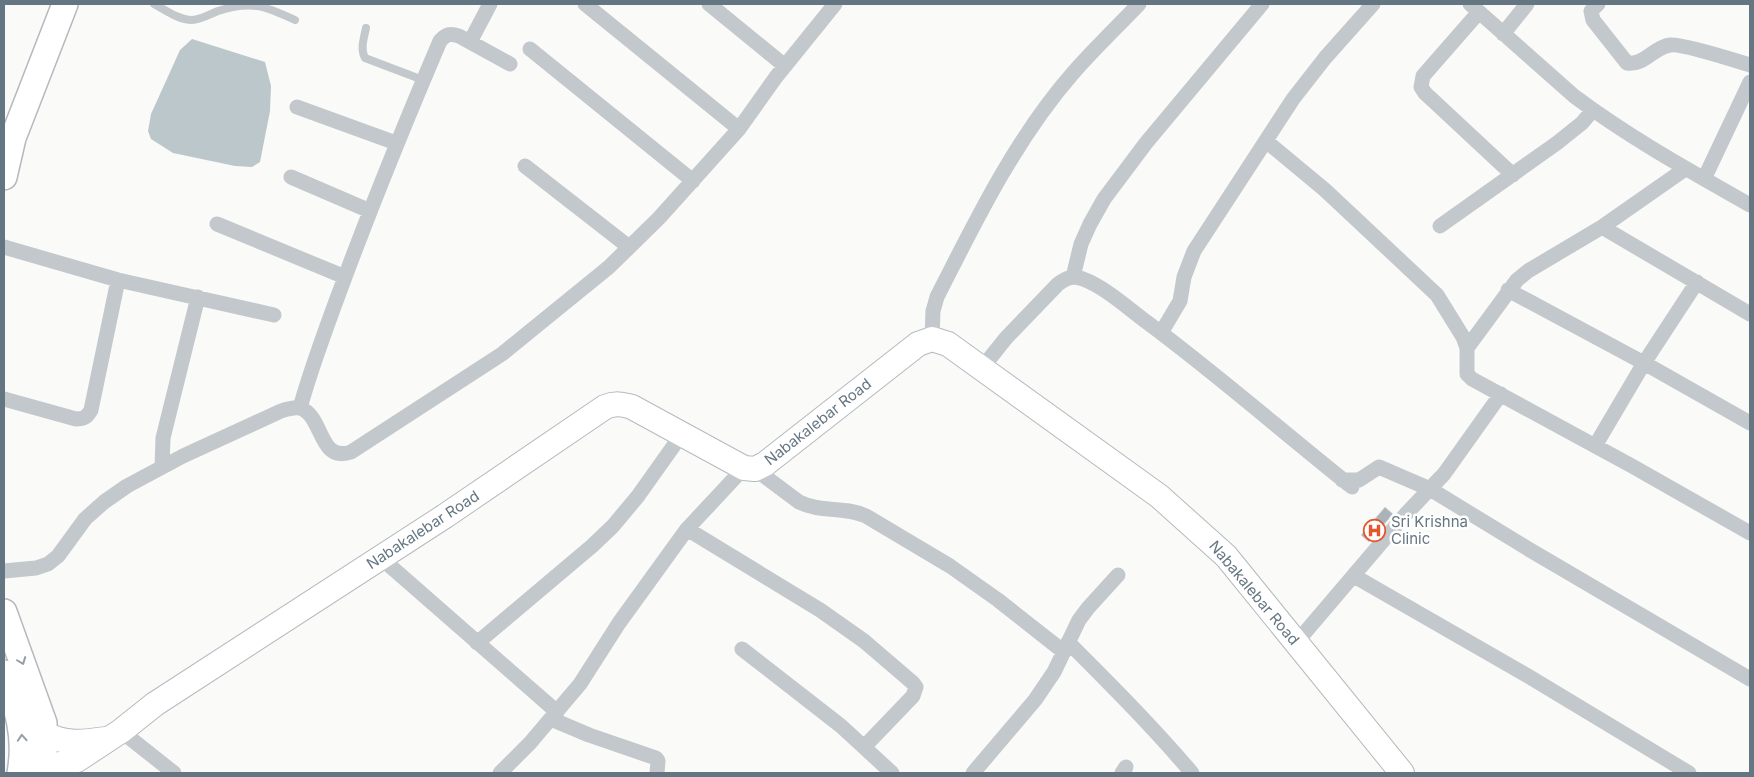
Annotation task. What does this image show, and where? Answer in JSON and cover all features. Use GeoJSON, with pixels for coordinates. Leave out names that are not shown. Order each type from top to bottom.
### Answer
{"type":"FeatureCollection","features":[{"type":"Feature","properties":{"kind":"highway"},"geometry":{"type":"LineString","coordinates":[[4,177],[13,138],[65,4]]}},
{"type":"Feature","properties":{"kind":"highway"},"geometry":{"type":"LineString","coordinates":[[6,619],[25,700],[23,736],[32,771]]}},
{"type":"Feature","properties":{"kind":"highway"},"geometry":{"type":"LineString","coordinates":[[4,673],[44,723],[45,733],[32,771]]}},
{"type":"Feature","properties":{"kind":"main road","name":"Nabakalebar Road"},"geometry":{"type":"LineString","coordinates":[[32,771],[77,760],[155,704],[445,516],[605,407],[621,404],[632,407],[749,468],[765,464],[918,344],[932,339],[948,344],[982,368],[1159,496],[1196,528],[1226,556],[1402,773]]}},
{"type":"Feature","properties":{"kind":"main road"},"geometry":{"type":"LineString","coordinates":[[45,733],[52,738],[78,742],[115,734]]}},
{"type":"Feature","properties":{"kind":"street"},"geometry":{"type":"LineString","coordinates":[[470,42],[490,4]]}},
{"type":"Feature","properties":{"kind":"street"},"geometry":{"type":"LineString","coordinates":[[585,4],[739,129]]}},
{"type":"Feature","properties":{"kind":"street"},"geometry":{"type":"LineString","coordinates":[[709,4],[785,66]]}},
{"type":"Feature","properties":{"kind":"street"},"geometry":{"type":"LineString","coordinates":[[4,571],[36,568],[48,564],[58,556],[86,519],[104,502],[127,486],[162,467],[281,411],[300,408],[309,414],[328,447],[343,455],[351,452],[502,354],[609,267],[694,181],[739,129],[785,66],[835,4]]}},
{"type":"Feature","properties":{"kind":"street"},"geometry":{"type":"LineString","coordinates":[[932,339],[933,311],[937,297],[981,210],[1022,143],[1073,73],[1139,4]]}},
{"type":"Feature","properties":{"kind":"street"},"geometry":{"type":"LineString","coordinates":[[1073,277],[1081,244],[1104,199],[1146,143],[1262,4]]}},
{"type":"Feature","properties":{"kind":"street"},"geometry":{"type":"LineString","coordinates":[[1161,332],[1180,301],[1184,277],[1194,252],[1293,99],[1373,4]]}},
{"type":"Feature","properties":{"kind":"street"},"geometry":{"type":"LineString","coordinates":[[1503,34],[1527,4]]}},
{"type":"Feature","properties":{"kind":"street"},"geometry":{"type":"LineString","coordinates":[[1598,4],[1591,12],[1593,20],[1627,63],[1639,62],[1663,47],[1676,45],[1750,66]]}},
{"type":"Feature","properties":{"kind":"street"},"geometry":{"type":"LineString","coordinates":[[1513,174],[1425,93],[1421,87],[1423,76],[1474,8],[1574,96],[1593,110],[1685,169],[1750,205]]}},
{"type":"Feature","properties":{"kind":"street"},"geometry":{"type":"LineString","coordinates":[[300,408],[312,367],[370,211],[396,143],[440,41],[445,36],[452,34],[510,64]]}},
{"type":"Feature","properties":{"kind":"street"},"geometry":{"type":"LineString","coordinates":[[530,49],[694,181]]}},
{"type":"Feature","properties":{"kind":"street"},"geometry":{"type":"LineString","coordinates":[[1704,179],[1750,82]]}},
{"type":"Feature","properties":{"kind":"street"},"geometry":{"type":"LineString","coordinates":[[297,107],[396,143]]}},
{"type":"Feature","properties":{"kind":"street"},"geometry":{"type":"LineString","coordinates":[[1440,226],[1557,143],[1582,123],[1593,110]]}},
{"type":"Feature","properties":{"kind":"street"},"geometry":{"type":"LineString","coordinates":[[1266,141],[1325,190],[1436,295],[1463,337],[1467,348],[1467,374],[1472,379],[1750,533]]}},
{"type":"Feature","properties":{"kind":"street"},"geometry":{"type":"LineString","coordinates":[[525,166],[629,247]]}},
{"type":"Feature","properties":{"kind":"street"},"geometry":{"type":"LineString","coordinates":[[1467,348],[1517,280],[1528,271],[1602,227],[1685,169]]}},
{"type":"Feature","properties":{"kind":"street"},"geometry":{"type":"LineString","coordinates":[[291,177],[370,211]]}},
{"type":"Feature","properties":{"kind":"street"},"geometry":{"type":"LineString","coordinates":[[218,224],[345,277]]}},
{"type":"Feature","properties":{"kind":"street"},"geometry":{"type":"LineString","coordinates":[[1602,227],[1750,314]]}},
{"type":"Feature","properties":{"kind":"street"},"geometry":{"type":"LineString","coordinates":[[4,247],[118,280],[274,314]]}},
{"type":"Feature","properties":{"kind":"street"},"geometry":{"type":"LineString","coordinates":[[982,368],[1006,338],[1058,284],[1066,278],[1083,278],[1161,332],[1347,484],[1359,480],[1379,467],[1430,488],[1530,550],[1750,679]]}},
{"type":"Feature","properties":{"kind":"street"},"geometry":{"type":"LineString","coordinates":[[4,399],[76,419],[83,419],[88,416],[91,410],[118,280]]}},
{"type":"Feature","properties":{"kind":"street"},"geometry":{"type":"LineString","coordinates":[[1595,446],[1644,363],[1697,282]]}},
{"type":"Feature","properties":{"kind":"street"},"geometry":{"type":"LineString","coordinates":[[1508,290],[1644,363],[1750,423]]}},
{"type":"Feature","properties":{"kind":"street"},"geometry":{"type":"LineString","coordinates":[[162,467],[163,438],[198,297]]}},
{"type":"Feature","properties":{"kind":"street"},"geometry":{"type":"LineString","coordinates":[[1296,643],[1458,455],[1500,394]]}},
{"type":"Feature","properties":{"kind":"street"},"geometry":{"type":"LineString","coordinates":[[477,643],[613,526],[638,496],[682,434]]}},
{"type":"Feature","properties":{"kind":"street"},"geometry":{"type":"LineString","coordinates":[[500,773],[580,684],[619,623],[687,529],[749,468],[807,506],[852,511],[866,516],[950,566],[1066,647],[1135,709],[1192,773]]}},
{"type":"Feature","properties":{"kind":"street"},"geometry":{"type":"LineString","coordinates":[[687,529],[820,610],[864,642],[913,683],[916,687],[913,696],[864,746]]}},
{"type":"Feature","properties":{"kind":"street"},"geometry":{"type":"LineString","coordinates":[[380,558],[477,643],[554,715],[589,735],[656,758],[658,762],[657,773]]}},
{"type":"Feature","properties":{"kind":"street"},"geometry":{"type":"LineString","coordinates":[[979,771],[1035,700],[1054,672],[1075,627],[1088,608],[1118,575]]}},
{"type":"Feature","properties":{"kind":"street"},"geometry":{"type":"LineString","coordinates":[[1354,576],[1528,676],[1689,773]]}},
{"type":"Feature","properties":{"kind":"street"},"geometry":{"type":"LineString","coordinates":[[742,649],[841,726],[892,773]]}},
{"type":"Feature","properties":{"kind":"street"},"geometry":{"type":"LineString","coordinates":[[115,734],[174,773]]}},
{"type":"Feature","properties":{"kind":"lane"},"geometry":{"type":"LineString","coordinates":[[154,4],[186,20],[195,20],[234,5],[254,4],[295,20]]}},
{"type":"Feature","properties":{"kind":"lane"},"geometry":{"type":"LineString","coordinates":[[366,28],[362,48],[364,58],[423,80]]}},
{"type":"Feature","properties":{"kind":"shaded area"},"geometry":{"type":"Polygon","coordinates":[[[192,39],[265,62],[271,86],[270,111],[260,162],[252,167],[235,166],[173,153],[151,139],[148,131],[151,114],[180,50],[192,39]]]}},
{"type":"Feature","properties":{"kind":"building"},"geometry":{"type":"Polygon","coordinates":[[[1385,507],[1393,514],[1369,542],[1361,535],[1385,507]]]}},
{"type":"Feature","properties":{"kind":"place","name":"Sri Krishna Clinic"},"geometry":{"type":"Point","coordinates":[1375,531]}}]}
